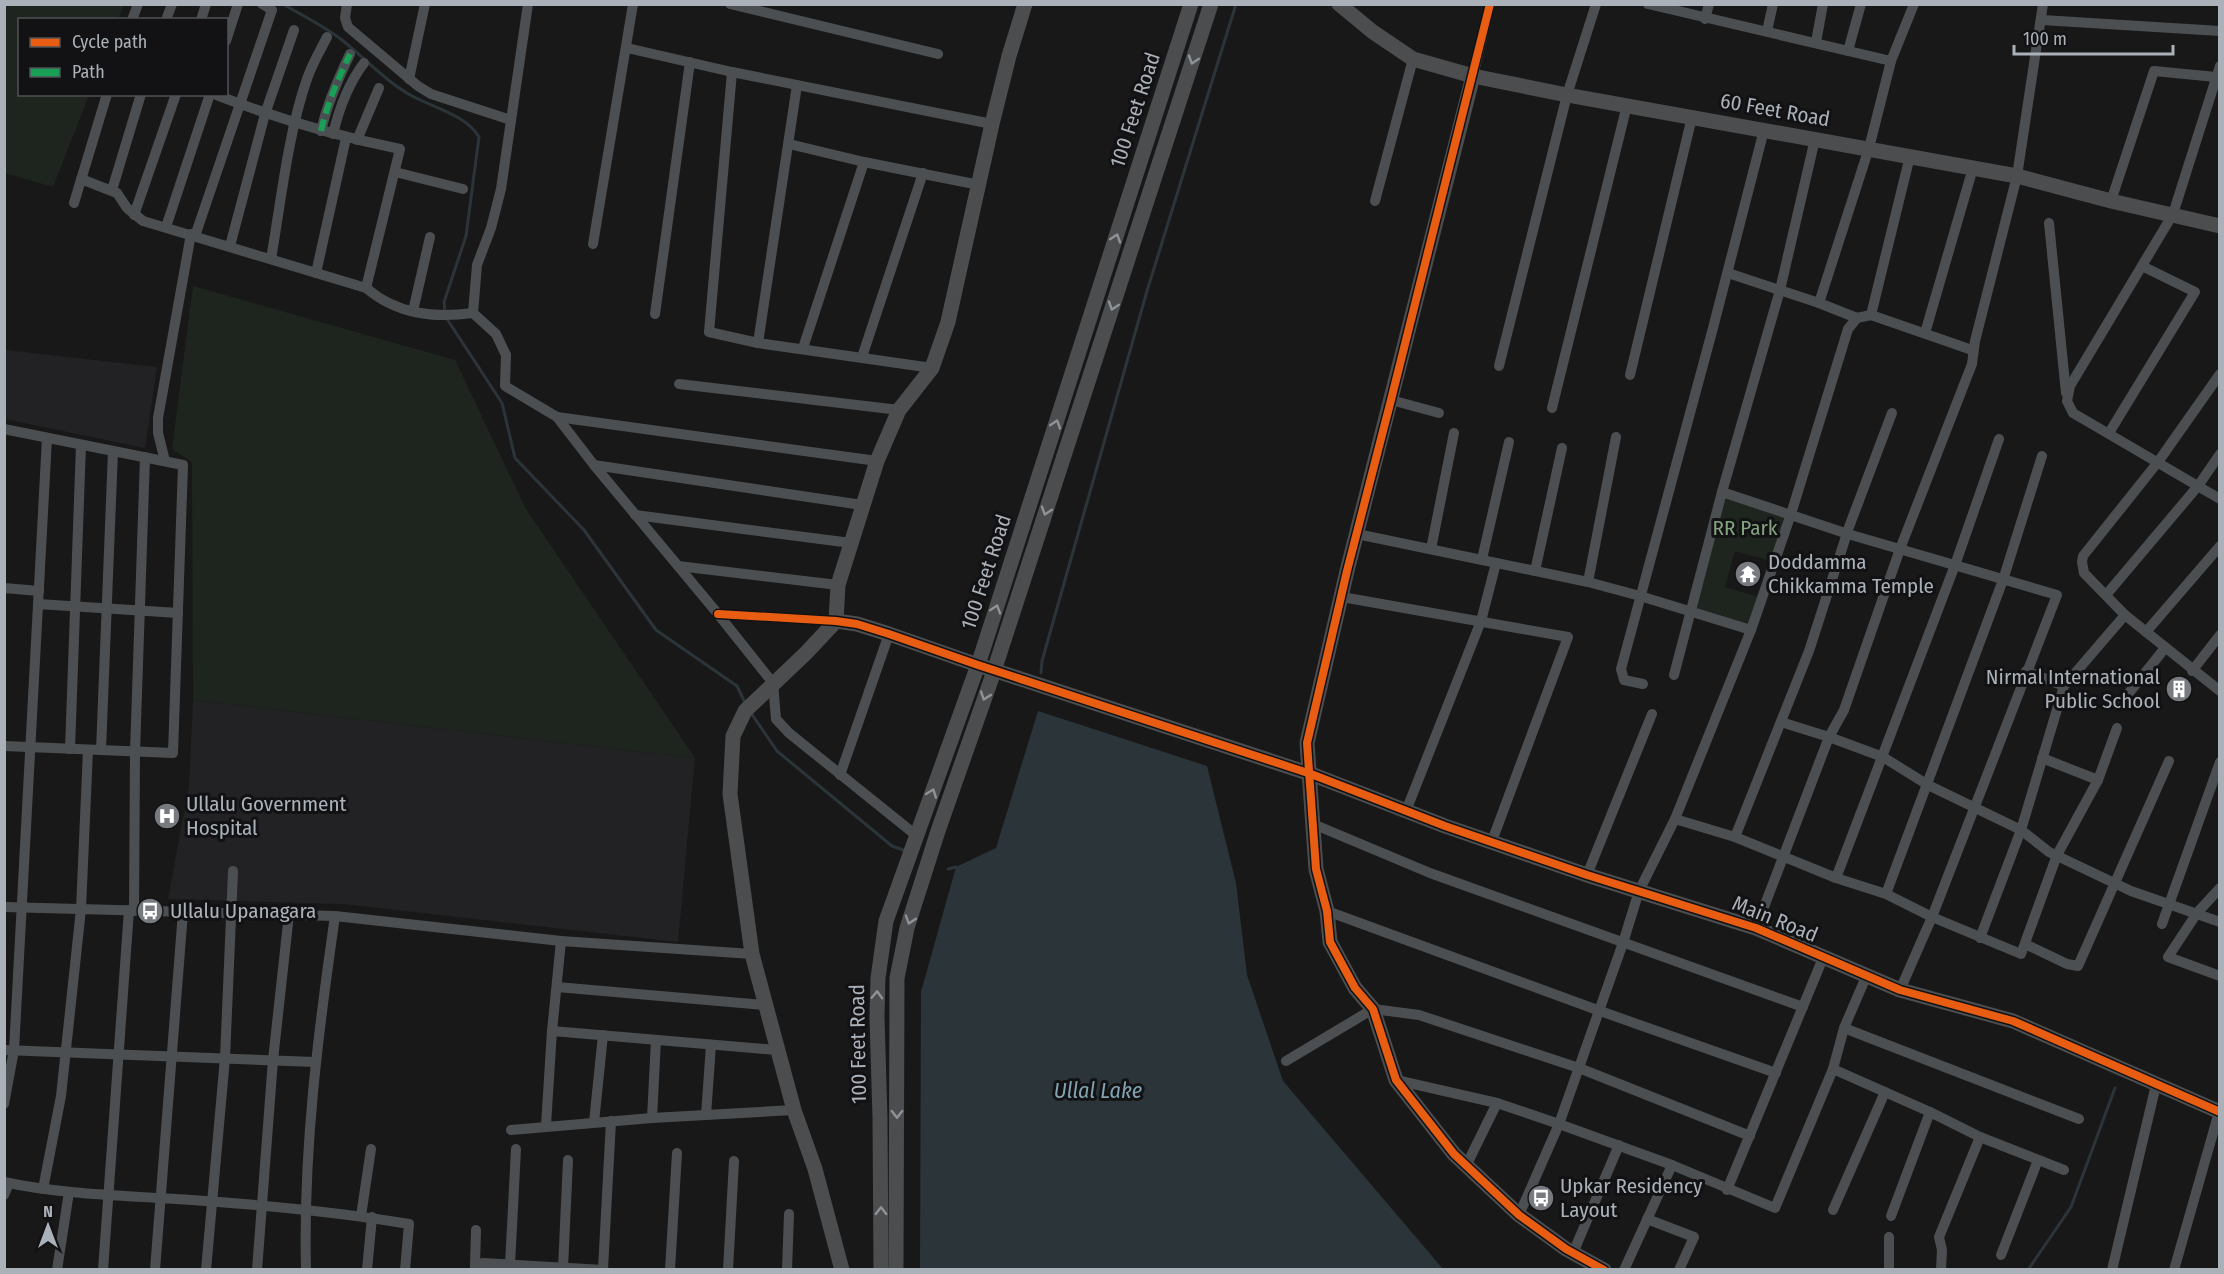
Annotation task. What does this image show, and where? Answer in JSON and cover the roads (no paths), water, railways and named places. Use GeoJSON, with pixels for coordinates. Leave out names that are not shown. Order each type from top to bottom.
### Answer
{"type":"FeatureCollection","features":[{"type":"Feature","properties":{"kind":"street"},"geometry":{"type":"LineString","coordinates":[[228,35],[238,4]]}},
{"type":"Feature","properties":{"kind":"street"},"geometry":{"type":"LineString","coordinates":[[165,461],[158,434],[158,418],[193,235],[272,10],[262,4]]}},
{"type":"Feature","properties":{"kind":"street"},"geometry":{"type":"LineString","coordinates":[[347,4],[345,18],[348,27],[409,79],[431,94],[511,120]]}},
{"type":"Feature","properties":{"kind":"street"},"geometry":{"type":"LineString","coordinates":[[409,79],[425,4]]}},
{"type":"Feature","properties":{"kind":"street"},"geometry":{"type":"LineString","coordinates":[[473,313],[477,265],[491,228],[501,189],[528,4]]}},
{"type":"Feature","properties":{"kind":"street"},"geometry":{"type":"LineString","coordinates":[[593,244],[633,4]]}},
{"type":"Feature","properties":{"kind":"street"},"geometry":{"type":"LineString","coordinates":[[730,4],[938,54]]}},
{"type":"Feature","properties":{"kind":"street"},"geometry":{"type":"LineString","coordinates":[[842,1269],[815,1169],[794,1110],[752,954],[730,794],[733,736],[745,711],[836,621],[838,585],[877,461],[899,410],[932,368],[948,321],[992,124],[1025,4]]}},
{"type":"Feature","properties":{"kind":"street","name":"100 Feet Road"},"geometry":{"type":"LineString","coordinates":[[881,1269],[878,978],[886,921],[978,665],[1191,4]]}},
{"type":"Feature","properties":{"kind":"street","name":"100 Feet Road"},"geometry":{"type":"LineString","coordinates":[[896,1269],[897,978],[907,928],[994,671],[1211,4]]}},
{"type":"Feature","properties":{"kind":"street","name":"60 Feet Road"},"geometry":{"type":"LineString","coordinates":[[1339,4],[1373,32],[1413,59],[1473,76],[2017,176],[2220,226]]}},
{"type":"Feature","properties":{"kind":"street"},"geometry":{"type":"LineString","coordinates":[[1490,4],[1357,534],[1308,743],[1316,869],[1327,911],[1330,942],[1355,988],[1373,1009],[1396,1080],[1454,1154],[1519,1215],[1573,1253],[1604,1269]]}},
{"type":"Feature","properties":{"kind":"street"},"geometry":{"type":"LineString","coordinates":[[1499,366],[1567,95],[1596,4]]}},
{"type":"Feature","properties":{"kind":"street"},"geometry":{"type":"LineString","coordinates":[[1648,4],[1891,61]]}},
{"type":"Feature","properties":{"kind":"street"},"geometry":{"type":"LineString","coordinates":[[1705,19],[1709,4]]}},
{"type":"Feature","properties":{"kind":"street"},"geometry":{"type":"LineString","coordinates":[[1767,31],[1773,4]]}},
{"type":"Feature","properties":{"kind":"street"},"geometry":{"type":"LineString","coordinates":[[1816,42],[1823,4]]}},
{"type":"Feature","properties":{"kind":"street"},"geometry":{"type":"LineString","coordinates":[[1848,51],[1861,4]]}},
{"type":"Feature","properties":{"kind":"street"},"geometry":{"type":"LineString","coordinates":[[1819,303],[1869,148],[1891,61],[1914,4]]}},
{"type":"Feature","properties":{"kind":"street"},"geometry":{"type":"LineString","coordinates":[[1756,928],[1829,737],[1844,710],[1900,549],[1972,364],[1972,350],[2017,176],[2043,4]]}},
{"type":"Feature","properties":{"kind":"street"},"geometry":{"type":"LineString","coordinates":[[2042,20],[2220,31]]}},
{"type":"Feature","properties":{"kind":"street"},"geometry":{"type":"LineString","coordinates":[[230,246],[265,114],[294,30]]}},
{"type":"Feature","properties":{"kind":"street"},"geometry":{"type":"LineString","coordinates":[[271,259],[295,124],[307,79],[327,37]]}},
{"type":"Feature","properties":{"kind":"street"},"geometry":{"type":"LineString","coordinates":[[627,48],[732,72],[992,124]]}},
{"type":"Feature","properties":{"kind":"street"},"geometry":{"type":"LineString","coordinates":[[321,131],[324,114],[350,54]]}},
{"type":"Feature","properties":{"kind":"street"},"geometry":{"type":"LineString","coordinates":[[1375,201],[1413,59]]}},
{"type":"Feature","properties":{"kind":"street"},"geometry":{"type":"LineString","coordinates":[[654,314],[690,62]]}},
{"type":"Feature","properties":{"kind":"street"},"geometry":{"type":"LineString","coordinates":[[333,134],[347,91],[355,74],[364,63]]}},
{"type":"Feature","properties":{"kind":"street"},"geometry":{"type":"LineString","coordinates":[[2067,400],[2070,386],[2173,214],[2220,66]]}},
{"type":"Feature","properties":{"kind":"street"},"geometry":{"type":"LineString","coordinates":[[2111,201],[2154,71],[2216,77]]}},
{"type":"Feature","properties":{"kind":"street"},"geometry":{"type":"LineString","coordinates":[[732,72],[709,332],[758,343],[932,368]]}},
{"type":"Feature","properties":{"kind":"street"},"geometry":{"type":"LineString","coordinates":[[758,343],[797,85]]}},
{"type":"Feature","properties":{"kind":"street"},"geometry":{"type":"LineString","coordinates":[[316,273],[352,139],[379,88]]}},
{"type":"Feature","properties":{"kind":"street"},"geometry":{"type":"LineString","coordinates":[[74,203],[106,96]]}},
{"type":"Feature","properties":{"kind":"street"},"geometry":{"type":"LineString","coordinates":[[112,190],[140,96]]}},
{"type":"Feature","properties":{"kind":"street"},"geometry":{"type":"LineString","coordinates":[[134,215],[175,96]]}},
{"type":"Feature","properties":{"kind":"street"},"geometry":{"type":"LineString","coordinates":[[166,227],[211,96]]}},
{"type":"Feature","properties":{"kind":"street"},"geometry":{"type":"LineString","coordinates":[[217,96],[295,124],[400,149],[366,288]]}},
{"type":"Feature","properties":{"kind":"street"},"geometry":{"type":"LineString","coordinates":[[1552,408],[1627,105]]}},
{"type":"Feature","properties":{"kind":"street"},"geometry":{"type":"LineString","coordinates":[[1630,375],[1692,117]]}},
{"type":"Feature","properties":{"kind":"street"},"geometry":{"type":"LineString","coordinates":[[1643,684],[1624,680],[1621,669],[1728,273],[1764,130]]}},
{"type":"Feature","properties":{"kind":"street"},"geometry":{"type":"LineString","coordinates":[[1674,675],[1689,611],[1780,290],[1815,139]]}},
{"type":"Feature","properties":{"kind":"street"},"geometry":{"type":"LineString","coordinates":[[789,144],[978,185]]}},
{"type":"Feature","properties":{"kind":"street"},"geometry":{"type":"LineString","coordinates":[[1871,315],[1910,156]]}},
{"type":"Feature","properties":{"kind":"street"},"geometry":{"type":"LineString","coordinates":[[803,348],[864,162]]}},
{"type":"Feature","properties":{"kind":"street"},"geometry":{"type":"LineString","coordinates":[[1925,333],[1973,168]]}},
{"type":"Feature","properties":{"kind":"street"},"geometry":{"type":"LineString","coordinates":[[395,172],[463,189]]}},
{"type":"Feature","properties":{"kind":"street"},"geometry":{"type":"LineString","coordinates":[[862,357],[923,173]]}},
{"type":"Feature","properties":{"kind":"street"},"geometry":{"type":"LineString","coordinates":[[81,179],[112,190],[134,215],[143,221],[366,288],[390,304],[413,311],[446,316],[473,313],[496,334],[506,355],[505,386],[557,417],[773,683],[777,719],[789,733],[840,775],[913,848]]}},
{"type":"Feature","properties":{"kind":"street"},"geometry":{"type":"LineString","coordinates":[[2049,223],[2067,400],[2073,413],[2220,499]]}},
{"type":"Feature","properties":{"kind":"street"},"geometry":{"type":"LineString","coordinates":[[413,311],[430,237]]}},
{"type":"Feature","properties":{"kind":"street"},"geometry":{"type":"LineString","coordinates":[[2109,433],[2195,292],[2142,266]]}},
{"type":"Feature","properties":{"kind":"street"},"geometry":{"type":"LineString","coordinates":[[1728,273],[1857,318],[1871,315],[1972,350]]}},
{"type":"Feature","properties":{"kind":"street"},"geometry":{"type":"LineString","coordinates":[[1519,1215],[1559,1124],[1639,891],[1675,819],[1751,630],[1791,514],[1848,329],[1857,318]]}},
{"type":"Feature","properties":{"kind":"street"},"geometry":{"type":"LineString","coordinates":[[2220,374],[2158,462],[2084,556],[2082,562],[2084,573],[2125,615],[2192,671],[2220,691]]}},
{"type":"Feature","properties":{"kind":"street"},"geometry":{"type":"LineString","coordinates":[[679,384],[899,410]]}},
{"type":"Feature","properties":{"kind":"street"},"geometry":{"type":"LineString","coordinates":[[1392,400],[1439,413]]}},
{"type":"Feature","properties":{"kind":"street"},"geometry":{"type":"LineString","coordinates":[[1735,837],[1809,651],[1892,413]]}},
{"type":"Feature","properties":{"kind":"street"},"geometry":{"type":"LineString","coordinates":[[557,417],[877,461]]}},
{"type":"Feature","properties":{"kind":"street"},"geometry":{"type":"LineString","coordinates":[[4,429],[183,465],[173,753],[4,746]]}},
{"type":"Feature","properties":{"kind":"street"},"geometry":{"type":"LineString","coordinates":[[1431,549],[1454,433]]}},
{"type":"Feature","properties":{"kind":"street"},"geometry":{"type":"LineString","coordinates":[[1588,582],[1616,437]]}},
{"type":"Feature","properties":{"kind":"street"},"geometry":{"type":"LineString","coordinates":[[4,1104],[23,907],[47,438]]}},
{"type":"Feature","properties":{"kind":"street"},"geometry":{"type":"LineString","coordinates":[[1836,878],[1955,565],[1999,439]]}},
{"type":"Feature","properties":{"kind":"street"},"geometry":{"type":"LineString","coordinates":[[1482,559],[1509,442]]}},
{"type":"Feature","properties":{"kind":"street"},"geometry":{"type":"LineString","coordinates":[[70,749],[81,445]]}},
{"type":"Feature","properties":{"kind":"street"},"geometry":{"type":"LineString","coordinates":[[1535,571],[1562,448]]}},
{"type":"Feature","properties":{"kind":"street"},"geometry":{"type":"LineString","coordinates":[[100,750],[113,451]]}},
{"type":"Feature","properties":{"kind":"street"},"geometry":{"type":"LineString","coordinates":[[2106,595],[2198,486],[2220,454]]}},
{"type":"Feature","properties":{"kind":"street"},"geometry":{"type":"LineString","coordinates":[[1886,894],[2003,579],[2042,456]]}},
{"type":"Feature","properties":{"kind":"street"},"geometry":{"type":"LineString","coordinates":[[103,1269],[131,910],[145,458]]}},
{"type":"Feature","properties":{"kind":"street"},"geometry":{"type":"LineString","coordinates":[[594,465],[862,505]]}},
{"type":"Feature","properties":{"kind":"street"},"geometry":{"type":"LineString","coordinates":[[1722,492],[1848,534],[2057,595],[2026,671],[1976,807],[1900,990]]}},
{"type":"Feature","properties":{"kind":"street"},"geometry":{"type":"LineString","coordinates":[[635,515],[851,543]]}},
{"type":"Feature","properties":{"kind":"street"},"geometry":{"type":"LineString","coordinates":[[1357,534],[1588,582],[1751,630]]}},
{"type":"Feature","properties":{"kind":"street"},"geometry":{"type":"LineString","coordinates":[[2146,632],[2220,546]]}},
{"type":"Feature","properties":{"kind":"street"},"geometry":{"type":"LineString","coordinates":[[1406,811],[1481,621],[1496,562]]}},
{"type":"Feature","properties":{"kind":"street"},"geometry":{"type":"LineString","coordinates":[[678,566],[838,585]]}},
{"type":"Feature","properties":{"kind":"street"},"geometry":{"type":"LineString","coordinates":[[4,588],[39,591]]}},
{"type":"Feature","properties":{"kind":"street"},"geometry":{"type":"LineString","coordinates":[[1342,597],[1568,637],[1492,841]]}},
{"type":"Feature","properties":{"kind":"street"},"geometry":{"type":"LineString","coordinates":[[38,604],[178,613]]}},
{"type":"Feature","properties":{"kind":"street"},"geometry":{"type":"LineString","coordinates":[[718,614],[836,621]]}},
{"type":"Feature","properties":{"kind":"street"},"geometry":{"type":"LineString","coordinates":[[1980,938],[2021,830],[2064,686],[2125,615]]}},
{"type":"Feature","properties":{"kind":"street","name":"Main Road"},"geometry":{"type":"LineString","coordinates":[[836,621],[857,624],[889,634],[994,671],[1311,774],[1406,811],[1587,875],[1756,928],[1900,990],[2013,1022],[2091,1054],[2219,1112]]}},
{"type":"Feature","properties":{"kind":"street"},"geometry":{"type":"LineString","coordinates":[[840,775],[889,634]]}},
{"type":"Feature","properties":{"kind":"street"},"geometry":{"type":"LineString","coordinates":[[2192,671],[2220,635]]}},
{"type":"Feature","properties":{"kind":"street"},"geometry":{"type":"LineString","coordinates":[[2120,704],[2165,648]]}},
{"type":"Feature","properties":{"kind":"street"},"geometry":{"type":"LineString","coordinates":[[2026,671],[2064,686]]}},
{"type":"Feature","properties":{"kind":"street"},"geometry":{"type":"LineString","coordinates":[[1587,875],[1652,714]]}},
{"type":"Feature","properties":{"kind":"street"},"geometry":{"type":"LineString","coordinates":[[1781,722],[1829,737],[1883,758],[1928,785],[2021,830],[2057,855],[2113,883],[2220,922]]}},
{"type":"Feature","properties":{"kind":"street"},"geometry":{"type":"LineString","coordinates":[[1675,819],[1735,837],[1836,878],[1886,894],[1932,917],[2021,954],[2057,855],[2098,780],[2117,728]]}},
{"type":"Feature","properties":{"kind":"street"},"geometry":{"type":"LineString","coordinates":[[43,1189],[61,1096],[81,909],[88,750]]}},
{"type":"Feature","properties":{"kind":"street"},"geometry":{"type":"LineString","coordinates":[[2042,758],[2098,780]]}},
{"type":"Feature","properties":{"kind":"street"},"geometry":{"type":"LineString","coordinates":[[2025,944],[2067,964],[2078,966],[2169,761]]}},
{"type":"Feature","properties":{"kind":"street"},"geometry":{"type":"LineString","coordinates":[[2162,924],[2220,762]]}},
{"type":"Feature","properties":{"kind":"street"},"geometry":{"type":"LineString","coordinates":[[1313,824],[1430,873],[1803,1007]]}},
{"type":"Feature","properties":{"kind":"street"},"geometry":{"type":"LineString","coordinates":[[206,1269],[225,1058],[233,871]]}},
{"type":"Feature","properties":{"kind":"street"},"geometry":{"type":"LineString","coordinates":[[2220,888],[2197,913],[2168,957],[2220,976]]}},
{"type":"Feature","properties":{"kind":"street"},"geometry":{"type":"LineString","coordinates":[[4,907],[335,916],[561,941],[752,954]]}},
{"type":"Feature","properties":{"kind":"street"},"geometry":{"type":"LineString","coordinates":[[1327,911],[1776,1073]]}},
{"type":"Feature","properties":{"kind":"street"},"geometry":{"type":"LineString","coordinates":[[154,1269],[183,912]]}},
{"type":"Feature","properties":{"kind":"street"},"geometry":{"type":"LineString","coordinates":[[257,1269],[273,1060],[289,914]]}},
{"type":"Feature","properties":{"kind":"street"},"geometry":{"type":"LineString","coordinates":[[306,1269],[304,1209],[315,1062],[335,916]]}},
{"type":"Feature","properties":{"kind":"street"},"geometry":{"type":"LineString","coordinates":[[546,1125],[561,941]]}},
{"type":"Feature","properties":{"kind":"street"},"geometry":{"type":"LineString","coordinates":[[1728,1190],[1823,958]]}},
{"type":"Feature","properties":{"kind":"street"},"geometry":{"type":"LineString","coordinates":[[1396,1080],[1497,1103],[1672,1165],[1775,1208],[1833,1069],[1844,1028],[1866,977]]}},
{"type":"Feature","properties":{"kind":"street"},"geometry":{"type":"LineString","coordinates":[[557,987],[765,1005]]}},
{"type":"Feature","properties":{"kind":"street"},"geometry":{"type":"LineString","coordinates":[[1286,1061],[1373,1009],[1419,1015],[1579,1068],[1750,1136]]}},
{"type":"Feature","properties":{"kind":"street"},"geometry":{"type":"LineString","coordinates":[[1844,1028],[2079,1119]]}},
{"type":"Feature","properties":{"kind":"street"},"geometry":{"type":"LineString","coordinates":[[552,1031],[777,1050]]}},
{"type":"Feature","properties":{"kind":"street"},"geometry":{"type":"LineString","coordinates":[[594,1122],[603,1035]]}},
{"type":"Feature","properties":{"kind":"street"},"geometry":{"type":"LineString","coordinates":[[652,1118],[656,1040]]}},
{"type":"Feature","properties":{"kind":"street"},"geometry":{"type":"LineString","coordinates":[[706,1115],[711,1045]]}},
{"type":"Feature","properties":{"kind":"street"},"geometry":{"type":"LineString","coordinates":[[9,1050],[315,1062]]}},
{"type":"Feature","properties":{"kind":"street"},"geometry":{"type":"LineString","coordinates":[[1833,1069],[1980,1137],[2064,1170]]}},
{"type":"Feature","properties":{"kind":"street"},"geometry":{"type":"LineString","coordinates":[[2112,1269],[2156,1085]]}},
{"type":"Feature","properties":{"kind":"street"},"geometry":{"type":"LineString","coordinates":[[1833,1210],[1885,1092]]}},
{"type":"Feature","properties":{"kind":"street"},"geometry":{"type":"LineString","coordinates":[[1466,1166],[1497,1103]]}},
{"type":"Feature","properties":{"kind":"street"},"geometry":{"type":"LineString","coordinates":[[511,1130],[546,1125],[794,1110]]}},
{"type":"Feature","properties":{"kind":"street"},"geometry":{"type":"LineString","coordinates":[[1891,1216],[1930,1112]]}},
{"type":"Feature","properties":{"kind":"street"},"geometry":{"type":"LineString","coordinates":[[2174,1269],[2219,1112]]}},
{"type":"Feature","properties":{"kind":"street"},"geometry":{"type":"LineString","coordinates":[[475,1268],[483,1263],[604,1269],[611,1121]]}},
{"type":"Feature","properties":{"kind":"street"},"geometry":{"type":"LineString","coordinates":[[1941,1269],[1942,1250],[1939,1237],[1980,1137]]}},
{"type":"Feature","properties":{"kind":"street"},"geometry":{"type":"LineString","coordinates":[[1573,1253],[1619,1145]]}},
{"type":"Feature","properties":{"kind":"street"},"geometry":{"type":"LineString","coordinates":[[367,1269],[371,1149]]}},
{"type":"Feature","properties":{"kind":"street"},"geometry":{"type":"LineString","coordinates":[[510,1265],[516,1149]]}},
{"type":"Feature","properties":{"kind":"street"},"geometry":{"type":"LineString","coordinates":[[670,1269],[677,1153]]}},
{"type":"Feature","properties":{"kind":"street"},"geometry":{"type":"LineString","coordinates":[[563,1268],[568,1160]]}},
{"type":"Feature","properties":{"kind":"street"},"geometry":{"type":"LineString","coordinates":[[2001,1255],[2038,1160]]}},
{"type":"Feature","properties":{"kind":"street"},"geometry":{"type":"LineString","coordinates":[[728,1269],[734,1161]]}},
{"type":"Feature","properties":{"kind":"street"},"geometry":{"type":"LineString","coordinates":[[1624,1269],[1672,1165]]}},
{"type":"Feature","properties":{"kind":"street"},"geometry":{"type":"LineString","coordinates":[[4,1195],[7,1183],[107,1195],[304,1209],[409,1224],[405,1269]]}},
{"type":"Feature","properties":{"kind":"street"},"geometry":{"type":"LineString","coordinates":[[57,1269],[69,1191]]}},
{"type":"Feature","properties":{"kind":"street"},"geometry":{"type":"LineString","coordinates":[[787,1269],[789,1214]]}},
{"type":"Feature","properties":{"kind":"street"},"geometry":{"type":"LineString","coordinates":[[1647,1219],[1694,1237],[1679,1269]]}},
{"type":"Feature","properties":{"kind":"street"},"geometry":{"type":"LineString","coordinates":[[475,1268],[476,1230]]}},
{"type":"Feature","properties":{"kind":"street"},"geometry":{"type":"LineString","coordinates":[[1889,1269],[1890,1237]]}},
{"type":"Feature","properties":{"kind":"water","name":"Ullal Lake"},"geometry":{"type":"Polygon","coordinates":[[[1038,711],[1207,766],[1236,883],[1247,975],[1283,1081],[1443,1269],[920,1269],[921,992],[956,867],[996,848],[1038,711]]]}},
{"type":"Feature","properties":{"kind":"waterway"},"geometry":{"type":"LineString","coordinates":[[283,4],[335,35],[404,91],[467,123],[479,137],[466,236],[444,302],[445,312]]}},
{"type":"Feature","properties":{"kind":"waterway"},"geometry":{"type":"LineString","coordinates":[[1041,673],[1042,661],[1147,291],[1236,4]]}},
{"type":"Feature","properties":{"kind":"waterway"},"geometry":{"type":"LineString","coordinates":[[447,319],[502,403],[515,458],[584,530],[656,630],[737,686],[746,705]]}},
{"type":"Feature","properties":{"kind":"waterway"},"geometry":{"type":"LineString","coordinates":[[751,713],[777,751],[892,846],[906,851]]}},
{"type":"Feature","properties":{"kind":"waterway"},"geometry":{"type":"LineString","coordinates":[[948,869],[956,867]]}},
{"type":"Feature","properties":{"kind":"waterway"},"geometry":{"type":"LineString","coordinates":[[2028,1270],[2071,1207],[2115,1088]]}},
{"type":"Feature","properties":{"kind":"place","name":"Doddamma Chikkamma Temple"},"geometry":{"type":"Point","coordinates":[1748,574]}},
{"type":"Feature","properties":{"kind":"place","name":"Nirmal International Public School"},"geometry":{"type":"Point","coordinates":[2179,689]}},
{"type":"Feature","properties":{"kind":"place","name":"Ullalu Government Hospital"},"geometry":{"type":"Point","coordinates":[167,816]}},
{"type":"Feature","properties":{"kind":"place","name":"Ullalu Upanagara"},"geometry":{"type":"Point","coordinates":[150,911]}},
{"type":"Feature","properties":{"kind":"place","name":"Upkar Residency Layout"},"geometry":{"type":"Point","coordinates":[1541,1198]}},
{"type":"Feature","properties":{"kind":"park label","name":"RR Park"},"geometry":{"type":"Point","coordinates":[1745,528]}}]}
